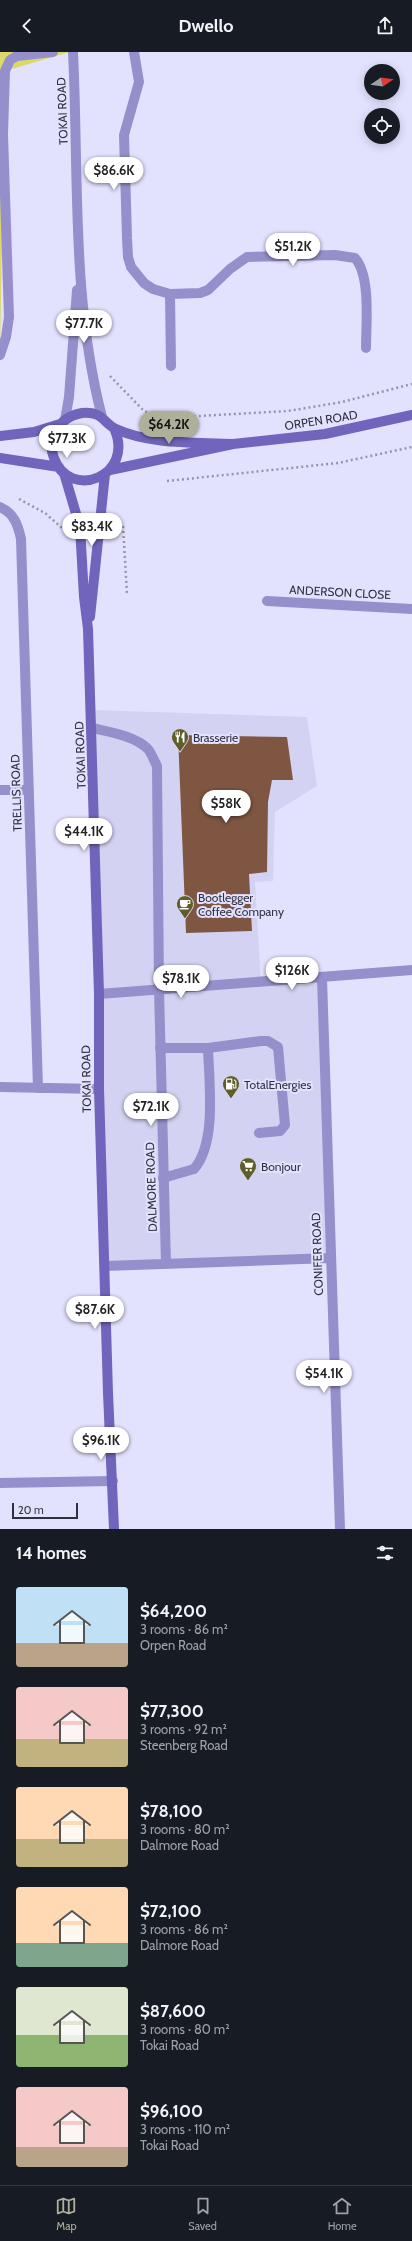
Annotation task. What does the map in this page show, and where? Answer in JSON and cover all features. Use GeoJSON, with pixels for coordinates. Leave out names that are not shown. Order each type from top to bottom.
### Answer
{"type":"FeatureCollection","features":[{"type":"Feature","properties":{"kind":"main road"},"geometry":{"type":"LineString","coordinates":[[0,436],[34,432],[62,422],[75,415],[86,413],[102,417],[114,428],[119,450],[118,457],[108,472],[94,480],[82,480],[62,470],[0,458]]}},
{"type":"Feature","properties":{"kind":"main road","name":"ORPEN ROAD"},"geometry":{"type":"LineString","coordinates":[[108,472],[233,444],[325,434],[412,415]]}},
{"type":"Feature","properties":{"kind":"main road"},"geometry":{"type":"LineString","coordinates":[[62,422],[54,436],[52,449],[62,470]]}},
{"type":"Feature","properties":{"kind":"main road","name":"ORPEN ROAD"},"geometry":{"type":"LineString","coordinates":[[114,428],[144,437],[233,444]]}},
{"type":"Feature","properties":{"kind":"main road","name":"TOKAI ROAD"},"geometry":{"type":"LineString","coordinates":[[62,470],[80,527],[84,597],[88,629],[99,994],[99,1089],[104,1266],[114,1529]]}},
{"type":"Feature","properties":{"kind":"main road","name":"TOKAI ROAD"},"geometry":{"type":"LineString","coordinates":[[88,629],[108,472]]}},
{"type":"Feature","properties":{"kind":"street"},"geometry":{"type":"LineString","coordinates":[[0,355],[6,338],[9,317],[3,134],[5,71],[10,60],[17,56],[54,52]]}},
{"type":"Feature","properties":{"kind":"street","name":"TOKAI ROAD"},"geometry":{"type":"LineString","coordinates":[[73,52],[79,266],[89,356],[102,417]]}},
{"type":"Feature","properties":{"kind":"street"},"geometry":{"type":"LineString","coordinates":[[134,52],[139,82],[124,135],[128,257],[131,267],[144,283],[153,289],[170,294],[189,295],[208,290],[230,269],[247,258],[349,256],[356,258],[363,269],[365,283],[366,348]]}},
{"type":"Feature","properties":{"kind":"street","name":"TOKAI ROAD"},"geometry":{"type":"LineString","coordinates":[[62,422],[69,396],[79,266]]}},
{"type":"Feature","properties":{"kind":"street"},"geometry":{"type":"LineString","coordinates":[[170,294],[171,366]]}},
{"type":"Feature","properties":{"kind":"street","name":"TRELLIS ROAD"},"geometry":{"type":"LineString","coordinates":[[0,507],[11,514],[17,522],[22,539],[38,1088]]}},
{"type":"Feature","properties":{"kind":"street","name":"ANDERSON CLOSE"},"geometry":{"type":"LineString","coordinates":[[266,601],[412,609]]}},
{"type":"Feature","properties":{"kind":"street","name":"DALMORE ROAD"},"geometry":{"type":"LineString","coordinates":[[92,728],[113,732],[138,743],[148,750],[157,766],[160,1048],[166,1264]]}},
{"type":"Feature","properties":{"kind":"street"},"geometry":{"type":"LineString","coordinates":[[0,790],[29,790]]}},
{"type":"Feature","properties":{"kind":"street"},"geometry":{"type":"LineString","coordinates":[[99,994],[412,970]]}},
{"type":"Feature","properties":{"kind":"street","name":"CONIFER ROAD"},"geometry":{"type":"LineString","coordinates":[[322,978],[340,1529]]}},
{"type":"Feature","properties":{"kind":"street"},"geometry":{"type":"LineString","coordinates":[[160,1048],[208,1048],[261,1041],[268,1041],[278,1047],[280,1052],[284,1128],[280,1131],[259,1133]]}},
{"type":"Feature","properties":{"kind":"street"},"geometry":{"type":"LineString","coordinates":[[163,1178],[194,1169],[202,1157],[209,1128],[208,1048]]}},
{"type":"Feature","properties":{"kind":"street"},"geometry":{"type":"LineString","coordinates":[[0,1088],[99,1089]]}},
{"type":"Feature","properties":{"kind":"street"},"geometry":{"type":"LineString","coordinates":[[104,1266],[330,1258]]}},
{"type":"Feature","properties":{"kind":"street"},"geometry":{"type":"LineString","coordinates":[[0,1483],[113,1481]]}},
{"type":"Feature","properties":{"kind":"path"},"geometry":{"type":"LineString","coordinates":[[105,371],[144,411],[163,418],[288,411],[342,402],[412,384]]}},
{"type":"Feature","properties":{"kind":"path"},"geometry":{"type":"LineString","coordinates":[[167,481],[338,463],[412,447]]}},
{"type":"Feature","properties":{"kind":"path"},"geometry":{"type":"LineString","coordinates":[[14,496],[45,513],[62,528]]}},
{"type":"Feature","properties":{"kind":"path"},"geometry":{"type":"LineString","coordinates":[[123,526],[126,594]]}},
{"type":"Feature","properties":{"kind":"shaded area"},"geometry":{"type":"Polygon","coordinates":[[[0,52],[70,52],[5,71],[0,354],[0,52]]]}},
{"type":"Feature","properties":{"kind":"shaded area"},"geometry":{"type":"Polygon","coordinates":[[[91,710],[307,717],[317,786],[275,812],[273,881],[255,882],[261,983],[322,978],[330,1258],[105,1266],[91,710]]]}},
{"type":"Feature","properties":{"kind":"building"},"geometry":{"type":"Polygon","coordinates":[[[178,735],[287,737],[293,780],[272,780],[268,802],[267,872],[249,874],[252,931],[186,933],[178,735]]]}},
{"type":"Feature","properties":{"kind":"place","name":"Brasserie"},"geometry":{"type":"Point","coordinates":[180,752]}},
{"type":"Feature","properties":{"kind":"place","name":"Bootlegger Coffee Company"},"geometry":{"type":"Point","coordinates":[185,919]}},
{"type":"Feature","properties":{"kind":"place","name":"TotalEnergies"},"geometry":{"type":"Point","coordinates":[231,1099]}},
{"type":"Feature","properties":{"kind":"place","name":"Bonjour"},"geometry":{"type":"Point","coordinates":[248,1181]}}]}
